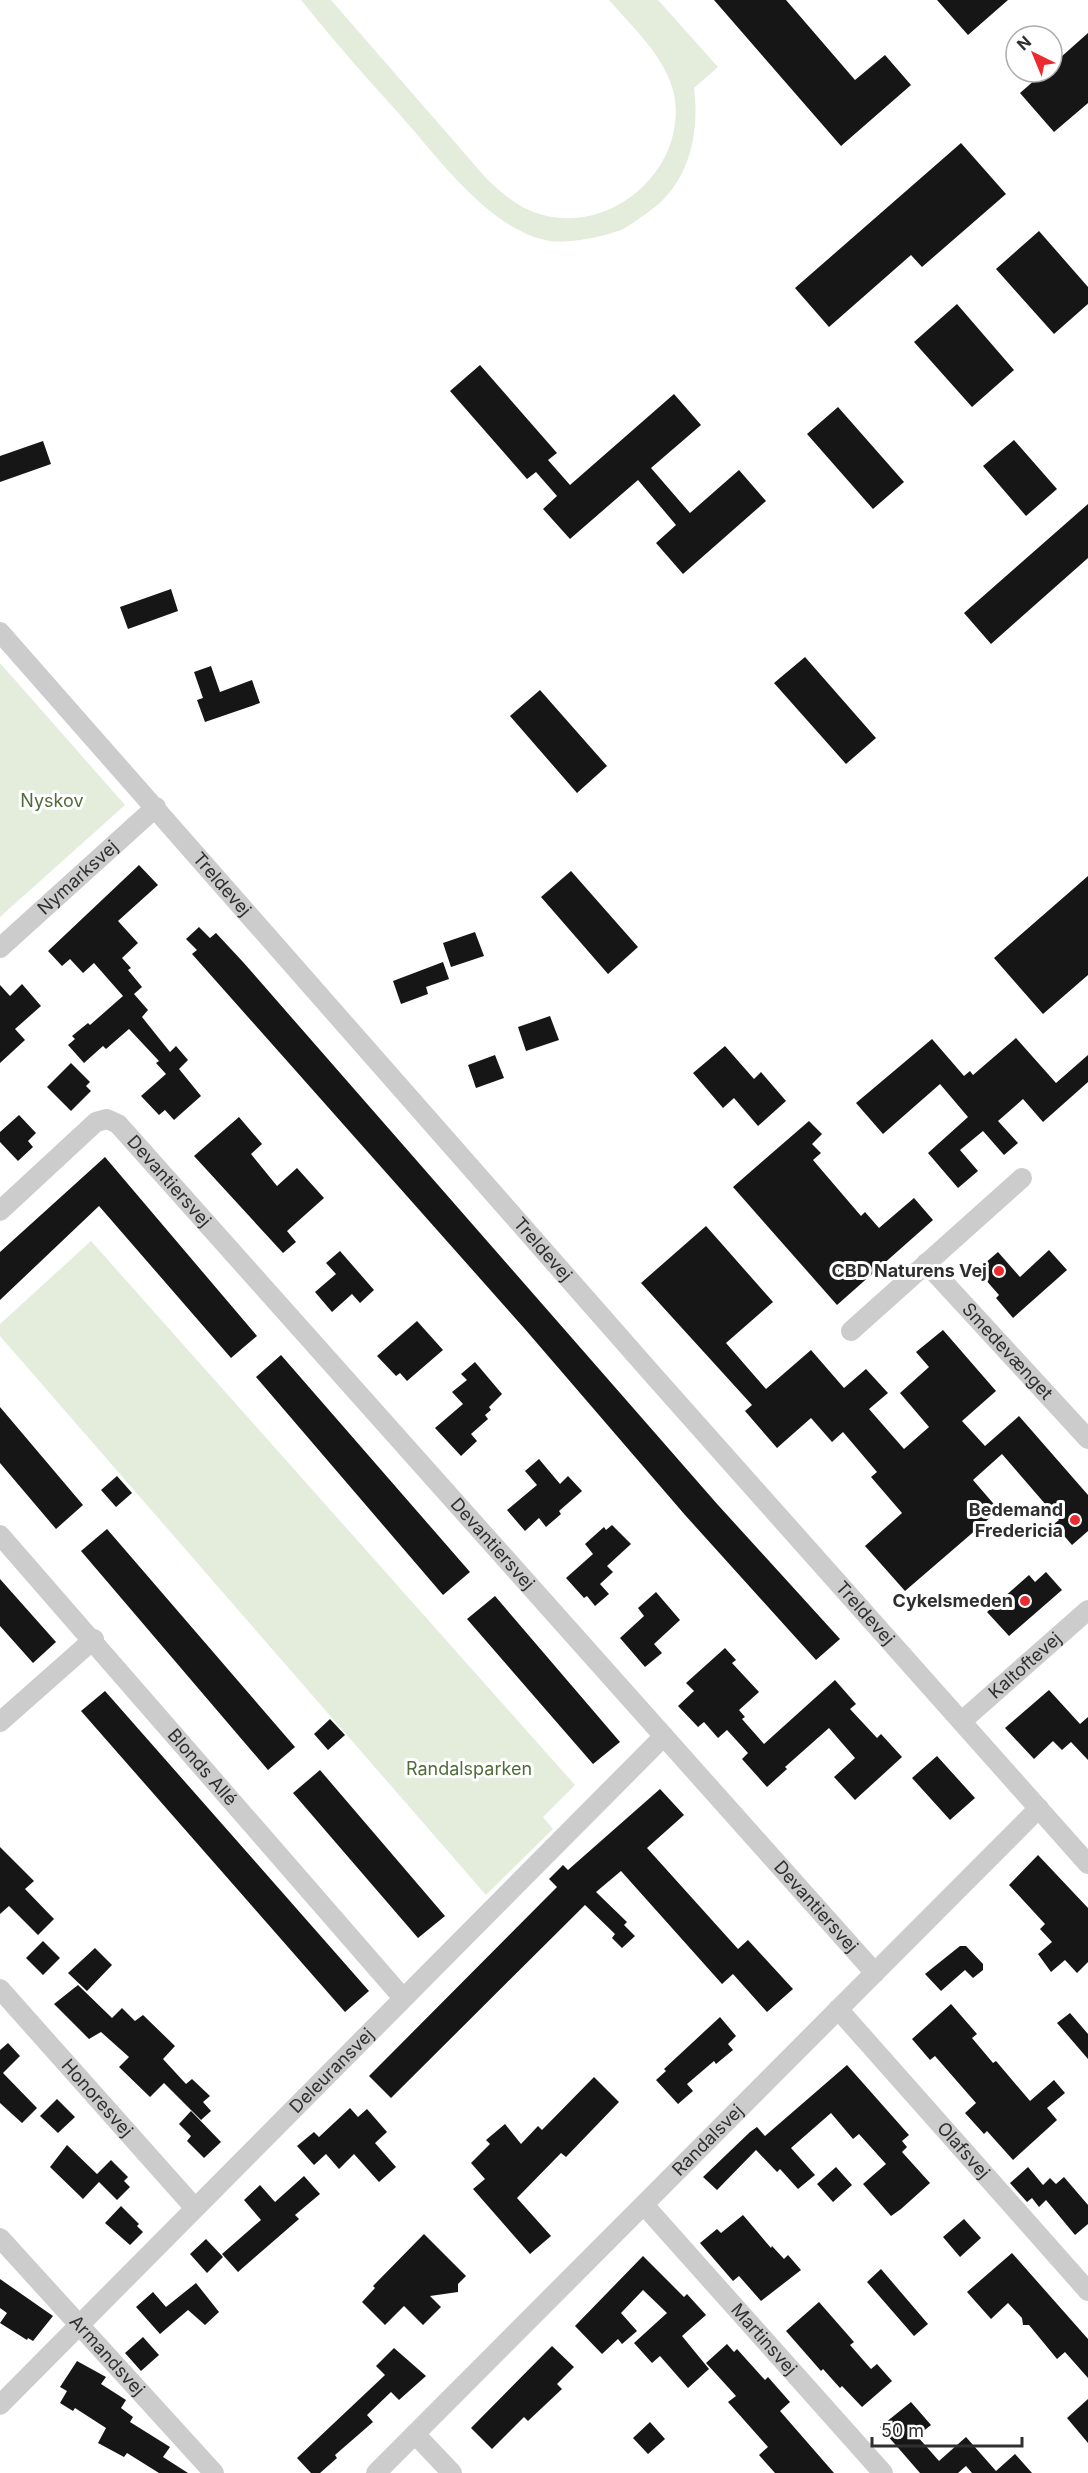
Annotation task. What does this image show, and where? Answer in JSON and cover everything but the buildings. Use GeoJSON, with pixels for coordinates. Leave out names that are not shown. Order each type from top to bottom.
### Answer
{"type":"FeatureCollection","features":[{"type":"Feature","properties":{"kind":"street","name":"Treldevej"},"geometry":{"type":"LineString","coordinates":[[0,632],[654,1376],[1088,1864]]}},
{"type":"Feature","properties":{"kind":"street","name":"Nymarksvej"},"geometry":{"type":"LineString","coordinates":[[0,948],[156,807]]}},
{"type":"Feature","properties":{"kind":"street","name":"Devantiersvej"},"geometry":{"type":"LineString","coordinates":[[0,1211],[96,1122],[107,1119],[127,1132],[875,1972]]}},
{"type":"Feature","properties":{"kind":"street"},"geometry":{"type":"LineString","coordinates":[[851,1331],[1022,1178]]}},
{"type":"Feature","properties":{"kind":"street","name":"Smedevænget"},"geometry":{"type":"LineString","coordinates":[[927,1263],[1088,1439]]}},
{"type":"Feature","properties":{"kind":"street","name":"Blonds Allé"},"geometry":{"type":"LineString","coordinates":[[0,1535],[94,1639],[404,1998]]}},
{"type":"Feature","properties":{"kind":"street","name":"Kaltoftevej"},"geometry":{"type":"LineString","coordinates":[[962,1721],[1088,1610]]}},
{"type":"Feature","properties":{"kind":"street"},"geometry":{"type":"LineString","coordinates":[[0,1722],[94,1639]]}},
{"type":"Feature","properties":{"kind":"street","name":"Deleuransvej"},"geometry":{"type":"LineString","coordinates":[[0,2404],[664,1736]]}},
{"type":"Feature","properties":{"kind":"street","name":"Randalsvej"},"geometry":{"type":"LineString","coordinates":[[376,2473],[1039,1808]]}},
{"type":"Feature","properties":{"kind":"street","name":"Honoresvej"},"geometry":{"type":"LineString","coordinates":[[0,1989],[194,2207]]}},
{"type":"Feature","properties":{"kind":"street","name":"Olafsvej"},"geometry":{"type":"LineString","coordinates":[[838,2009],[1088,2291]]}},
{"type":"Feature","properties":{"kind":"street","name":"Martinsvej"},"geometry":{"type":"LineString","coordinates":[[644,2205],[883,2473]]}},
{"type":"Feature","properties":{"kind":"street","name":"Armandsvej"},"geometry":{"type":"LineString","coordinates":[[0,2238],[214,2473]]}},
{"type":"Feature","properties":{"kind":"street"},"geometry":{"type":"LineString","coordinates":[[416,2434],[452,2473]]}},
{"type":"Feature","properties":{"kind":"green space"},"geometry":{"type":"Polygon","coordinates":[[[301,0],[331,0],[486,178],[512,200],[543,215],[570,218],[595,214],[619,204],[640,189],[657,169],[669,146],[675,121],[674,94],[670,80],[647,43],[609,0],[658,0],[718,67],[694,88],[695,123],[689,157],[673,188],[661,201],[621,230],[583,240],[562,242],[545,240],[524,233],[504,221],[466,189],[350,59],[301,0]]]}},
{"type":"Feature","properties":{"kind":"green space","name":"Nyskov"},"geometry":{"type":"Polygon","coordinates":[[[0,663],[125,805],[0,917],[0,663]]]}},
{"type":"Feature","properties":{"kind":"green space","name":"Randalsparken"},"geometry":{"type":"Polygon","coordinates":[[[91,1241],[575,1785],[543,1817],[553,1829],[486,1895],[0,1336],[0,1324],[91,1241]]]}},
{"type":"Feature","properties":{"kind":"place","name":"CBD Naturens Vej"},"geometry":{"type":"Point","coordinates":[999,1271]}},
{"type":"Feature","properties":{"kind":"place","name":"Bedemand Fredericia"},"geometry":{"type":"Point","coordinates":[1075,1520]}},
{"type":"Feature","properties":{"kind":"place","name":"Cykelsmeden"},"geometry":{"type":"Point","coordinates":[1025,1601]}}]}
